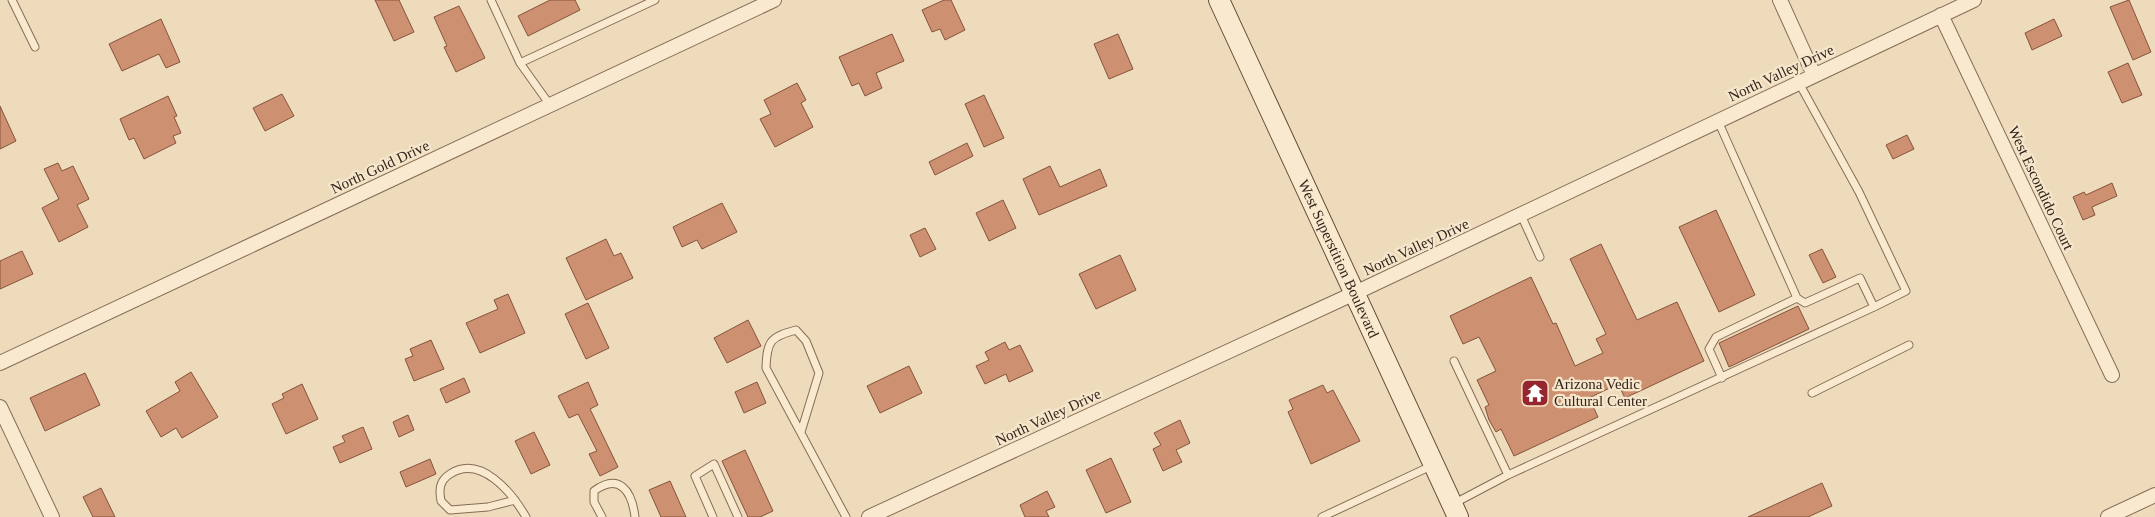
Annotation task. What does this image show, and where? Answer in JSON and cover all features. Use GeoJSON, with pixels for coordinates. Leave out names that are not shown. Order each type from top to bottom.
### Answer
{"type":"FeatureCollection","features":[{"type":"Feature","properties":{"kind":"main road","name":"West Superstition Boulevard"},"geometry":{"type":"LineString","coordinates":[[1219,0],[1455,511]]}},
{"type":"Feature","properties":{"kind":"street","name":"North Gold Drive"},"geometry":{"type":"LineString","coordinates":[[0,363],[774,0]]}},
{"type":"Feature","properties":{"kind":"street"},"geometry":{"type":"LineString","coordinates":[[1780,0],[1814,75]]}},
{"type":"Feature","properties":{"kind":"street","name":"North Valley Drive"},"geometry":{"type":"LineString","coordinates":[[869,517],[1355,293],[1974,0]]}},
{"type":"Feature","properties":{"kind":"street","name":"West Escondido Court"},"geometry":{"type":"LineString","coordinates":[[1941,16],[2112,375]]}},
{"type":"Feature","properties":{"kind":"street"},"geometry":{"type":"LineString","coordinates":[[0,407],[52,517]]}},
{"type":"Feature","properties":{"kind":"street"},"geometry":{"type":"LineString","coordinates":[[2108,517],[2155,495]]}},
{"type":"Feature","properties":{"kind":"lane"},"geometry":{"type":"LineString","coordinates":[[12,0],[35,46]]}},
{"type":"Feature","properties":{"kind":"lane"},"geometry":{"type":"LineString","coordinates":[[491,0],[520,63],[550,105]]}},
{"type":"Feature","properties":{"kind":"lane"},"geometry":{"type":"LineString","coordinates":[[520,63],[656,0]]}},
{"type":"Feature","properties":{"kind":"lane"},"geometry":{"type":"LineString","coordinates":[[1455,511],[1508,475],[1722,378],[1906,291],[1859,192],[1799,83]]}},
{"type":"Feature","properties":{"kind":"lane"},"geometry":{"type":"LineString","coordinates":[[1718,121],[1796,298],[1805,303],[1860,278],[1874,307]]}},
{"type":"Feature","properties":{"kind":"lane"},"geometry":{"type":"LineString","coordinates":[[1521,215],[1540,257]]}},
{"type":"Feature","properties":{"kind":"lane"},"geometry":{"type":"LineString","coordinates":[[1722,378],[1709,349],[1716,337],[1796,298]]}},
{"type":"Feature","properties":{"kind":"lane"},"geometry":{"type":"LineString","coordinates":[[801,432],[819,373],[806,341],[796,330],[776,335],[767,347],[766,368],[846,517]]}},
{"type":"Feature","properties":{"kind":"lane"},"geometry":{"type":"LineString","coordinates":[[1812,393],[1909,345]]}},
{"type":"Feature","properties":{"kind":"lane"},"geometry":{"type":"LineString","coordinates":[[1454,361],[1508,475]]}},
{"type":"Feature","properties":{"kind":"lane"},"geometry":{"type":"LineString","coordinates":[[713,517],[695,476],[714,464],[738,517]]}},
{"type":"Feature","properties":{"kind":"lane"},"geometry":{"type":"LineString","coordinates":[[1322,517],[1434,465]]}},
{"type":"Feature","properties":{"kind":"lane"},"geometry":{"type":"LineString","coordinates":[[515,500],[488,507],[450,510],[440,501],[439,489],[445,477],[456,470],[469,468],[483,472],[504,487],[515,500],[526,517]]}},
{"type":"Feature","properties":{"kind":"lane"},"geometry":{"type":"LineString","coordinates":[[602,517],[594,502],[594,491],[604,484],[615,483],[626,490],[633,503],[635,517]]}},
{"type":"Feature","properties":{"kind":"building"},"geometry":{"type":"Polygon","coordinates":[[[375,0],[399,0],[414,32],[394,41],[375,0]]]}},
{"type":"Feature","properties":{"kind":"building"},"geometry":{"type":"Polygon","coordinates":[[[550,0],[575,0],[580,10],[528,36],[518,16],[550,0]]]}},
{"type":"Feature","properties":{"kind":"building"},"geometry":{"type":"Polygon","coordinates":[[[944,0],[951,0],[965,30],[945,40],[940,29],[932,32],[922,10],[944,0]]]}},
{"type":"Feature","properties":{"kind":"building"},"geometry":{"type":"Polygon","coordinates":[[[2129,0],[2151,52],[2133,60],[2110,7],[2129,0]]]}},
{"type":"Feature","properties":{"kind":"building"},"geometry":{"type":"Polygon","coordinates":[[[459,6],[485,58],[456,72],[444,47],[447,46],[434,17],[459,6]]]}},
{"type":"Feature","properties":{"kind":"building"},"geometry":{"type":"Polygon","coordinates":[[[161,19],[180,62],[166,68],[159,54],[122,71],[109,44],[161,19]]]}},
{"type":"Feature","properties":{"kind":"building"},"geometry":{"type":"Polygon","coordinates":[[[2054,19],[2062,36],[2032,50],[2025,33],[2054,19]]]}},
{"type":"Feature","properties":{"kind":"building"},"geometry":{"type":"Polygon","coordinates":[[[892,34],[904,61],[876,73],[882,88],[865,96],[859,83],[852,86],[839,57],[892,34]]]}},
{"type":"Feature","properties":{"kind":"building"},"geometry":{"type":"Polygon","coordinates":[[[1118,34],[1133,69],[1109,79],[1094,44],[1118,34]]]}},
{"type":"Feature","properties":{"kind":"building"},"geometry":{"type":"Polygon","coordinates":[[[2128,63],[2142,95],[2122,103],[2108,72],[2128,63]]]}},
{"type":"Feature","properties":{"kind":"building"},"geometry":{"type":"Polygon","coordinates":[[[797,83],[806,100],[801,103],[813,127],[775,147],[760,119],[771,114],[764,100],[797,83]]]}},
{"type":"Feature","properties":{"kind":"building"},"geometry":{"type":"Polygon","coordinates":[[[282,94],[294,116],[265,131],[253,108],[282,94]]]}},
{"type":"Feature","properties":{"kind":"building"},"geometry":{"type":"Polygon","coordinates":[[[984,95],[1004,138],[984,147],[965,104],[984,95]]]}},
{"type":"Feature","properties":{"kind":"building"},"geometry":{"type":"Polygon","coordinates":[[[168,96],[177,116],[174,117],[181,133],[173,136],[176,143],[144,159],[134,138],[129,140],[120,119],[168,96]]]}},
{"type":"Feature","properties":{"kind":"building"},"geometry":{"type":"Polygon","coordinates":[[[0,106],[16,141],[0,149],[0,106]]]}},
{"type":"Feature","properties":{"kind":"building"},"geometry":{"type":"Polygon","coordinates":[[[1907,135],[1914,149],[1893,159],[1886,145],[1907,135]]]}},
{"type":"Feature","properties":{"kind":"building"},"geometry":{"type":"Polygon","coordinates":[[[967,143],[973,156],[935,175],[929,162],[967,143]]]}},
{"type":"Feature","properties":{"kind":"building"},"geometry":{"type":"Polygon","coordinates":[[[58,163],[62,171],[73,166],[89,199],[77,205],[88,227],[59,242],[42,208],[59,199],[44,169],[58,163]]]}},
{"type":"Feature","properties":{"kind":"building"},"geometry":{"type":"Polygon","coordinates":[[[1050,166],[1060,187],[1100,169],[1107,186],[1039,215],[1023,179],[1050,166]]]}},
{"type":"Feature","properties":{"kind":"building"},"geometry":{"type":"Polygon","coordinates":[[[2112,183],[2117,196],[2092,207],[2095,215],[2083,220],[2073,197],[2084,192],[2086,195],[2112,183]]]}},
{"type":"Feature","properties":{"kind":"building"},"geometry":{"type":"Polygon","coordinates":[[[1003,200],[1016,228],[989,241],[976,213],[1003,200]]]}},
{"type":"Feature","properties":{"kind":"building"},"geometry":{"type":"Polygon","coordinates":[[[722,203],[737,232],[702,249],[697,240],[682,247],[673,227],[722,203]]]}},
{"type":"Feature","properties":{"kind":"building"},"geometry":{"type":"Polygon","coordinates":[[[1716,210],[1755,295],[1719,312],[1679,227],[1716,210]]]}},
{"type":"Feature","properties":{"kind":"building"},"geometry":{"type":"Polygon","coordinates":[[[925,228],[936,249],[920,257],[910,235],[925,228]]]}},
{"type":"Feature","properties":{"kind":"building"},"geometry":{"type":"Polygon","coordinates":[[[606,239],[614,256],[621,253],[633,278],[586,300],[566,258],[606,239]]]}},
{"type":"Feature","properties":{"kind":"building"},"geometry":{"type":"Polygon","coordinates":[[[1601,244],[1637,320],[1677,302],[1704,361],[1625,398],[1618,384],[1589,398],[1598,417],[1514,456],[1501,429],[1496,432],[1489,420],[1485,407],[1489,405],[1477,380],[1496,371],[1479,337],[1463,344],[1450,316],[1531,277],[1553,324],[1556,323],[1575,366],[1603,353],[1596,339],[1606,334],[1570,259],[1601,244]]]}},
{"type":"Feature","properties":{"kind":"building"},"geometry":{"type":"Polygon","coordinates":[[[1822,249],[1836,277],[1823,283],[1809,255],[1822,249]]]}},
{"type":"Feature","properties":{"kind":"building"},"geometry":{"type":"Polygon","coordinates":[[[22,251],[33,274],[0,289],[0,261],[22,251]]]}},
{"type":"Feature","properties":{"kind":"building"},"geometry":{"type":"Polygon","coordinates":[[[1120,255],[1136,290],[1096,309],[1079,274],[1120,255]]]}},
{"type":"Feature","properties":{"kind":"building"},"geometry":{"type":"Polygon","coordinates":[[[508,294],[525,333],[480,353],[466,323],[498,309],[494,300],[508,294]]]}},
{"type":"Feature","properties":{"kind":"building"},"geometry":{"type":"Polygon","coordinates":[[[588,303],[609,348],[586,359],[565,314],[588,303]]]}},
{"type":"Feature","properties":{"kind":"building"},"geometry":{"type":"Polygon","coordinates":[[[1798,306],[1809,329],[1729,367],[1719,343],[1798,306]]]}},
{"type":"Feature","properties":{"kind":"building"},"geometry":{"type":"Polygon","coordinates":[[[748,320],[761,346],[727,363],[714,338],[748,320]]]}},
{"type":"Feature","properties":{"kind":"building"},"geometry":{"type":"Polygon","coordinates":[[[431,340],[444,369],[414,381],[405,359],[413,356],[410,349],[431,340]]]}},
{"type":"Feature","properties":{"kind":"building"},"geometry":{"type":"Polygon","coordinates":[[[1005,342],[1009,350],[1020,345],[1033,371],[1009,382],[1006,374],[985,384],[976,366],[989,360],[985,352],[1005,342]]]}},
{"type":"Feature","properties":{"kind":"building"},"geometry":{"type":"Polygon","coordinates":[[[909,366],[922,393],[880,413],[867,386],[909,366]]]}},
{"type":"Feature","properties":{"kind":"building"},"geometry":{"type":"Polygon","coordinates":[[[191,372],[218,417],[182,438],[176,428],[161,437],[146,411],[180,391],[175,382],[191,372]]]}},
{"type":"Feature","properties":{"kind":"building"},"geometry":{"type":"Polygon","coordinates":[[[85,373],[100,405],[45,431],[30,398],[85,373]]]}},
{"type":"Feature","properties":{"kind":"building"},"geometry":{"type":"Polygon","coordinates":[[[464,378],[470,392],[446,403],[440,389],[464,378]]]}},
{"type":"Feature","properties":{"kind":"building"},"geometry":{"type":"Polygon","coordinates":[[[588,382],[598,405],[590,409],[618,467],[600,476],[589,454],[597,451],[578,414],[569,418],[558,396],[588,382]]]}},
{"type":"Feature","properties":{"kind":"building"},"geometry":{"type":"Polygon","coordinates":[[[757,382],[766,403],[744,413],[735,392],[757,382]]]}},
{"type":"Feature","properties":{"kind":"building"},"geometry":{"type":"Polygon","coordinates":[[[302,384],[318,419],[286,434],[272,404],[284,398],[282,394],[302,384]]]}},
{"type":"Feature","properties":{"kind":"building"},"geometry":{"type":"Polygon","coordinates":[[[1323,385],[1327,393],[1333,390],[1360,441],[1311,464],[1288,412],[1293,409],[1289,400],[1323,385]]]}},
{"type":"Feature","properties":{"kind":"building"},"geometry":{"type":"Polygon","coordinates":[[[408,415],[414,430],[399,437],[393,422],[408,415]]]}},
{"type":"Feature","properties":{"kind":"building"},"geometry":{"type":"Polygon","coordinates":[[[1180,420],[1190,443],[1176,450],[1182,462],[1163,471],[1153,449],[1161,445],[1154,433],[1180,420]]]}},
{"type":"Feature","properties":{"kind":"building"},"geometry":{"type":"Polygon","coordinates":[[[363,427],[372,449],[340,463],[333,447],[345,442],[342,436],[363,427]]]}},
{"type":"Feature","properties":{"kind":"building"},"geometry":{"type":"Polygon","coordinates":[[[534,432],[550,465],[531,474],[515,441],[534,432]]]}},
{"type":"Feature","properties":{"kind":"building"},"geometry":{"type":"Polygon","coordinates":[[[745,450],[773,511],[760,517],[748,517],[722,461],[745,450]]]}},
{"type":"Feature","properties":{"kind":"building"},"geometry":{"type":"Polygon","coordinates":[[[1111,458],[1131,502],[1106,513],[1086,470],[1111,458]]]}},
{"type":"Feature","properties":{"kind":"building"},"geometry":{"type":"Polygon","coordinates":[[[430,459],[436,474],[406,487],[400,472],[430,459]]]}},
{"type":"Feature","properties":{"kind":"building"},"geometry":{"type":"Polygon","coordinates":[[[670,481],[686,517],[661,517],[649,490],[670,481]]]}},
{"type":"Feature","properties":{"kind":"building"},"geometry":{"type":"Polygon","coordinates":[[[1822,483],[1832,506],[1808,517],[1748,517],[1822,483]]]}},
{"type":"Feature","properties":{"kind":"building"},"geometry":{"type":"Polygon","coordinates":[[[101,488],[115,517],[93,517],[83,497],[101,488]]]}},
{"type":"Feature","properties":{"kind":"building"},"geometry":{"type":"Polygon","coordinates":[[[1047,491],[1055,507],[1046,511],[1049,517],[1025,517],[1020,505],[1047,491]]]}},
{"type":"Feature","properties":{"kind":"place","name":"Arizona Vedic Cultural Center"},"geometry":{"type":"Point","coordinates":[1535,393]}}]}
